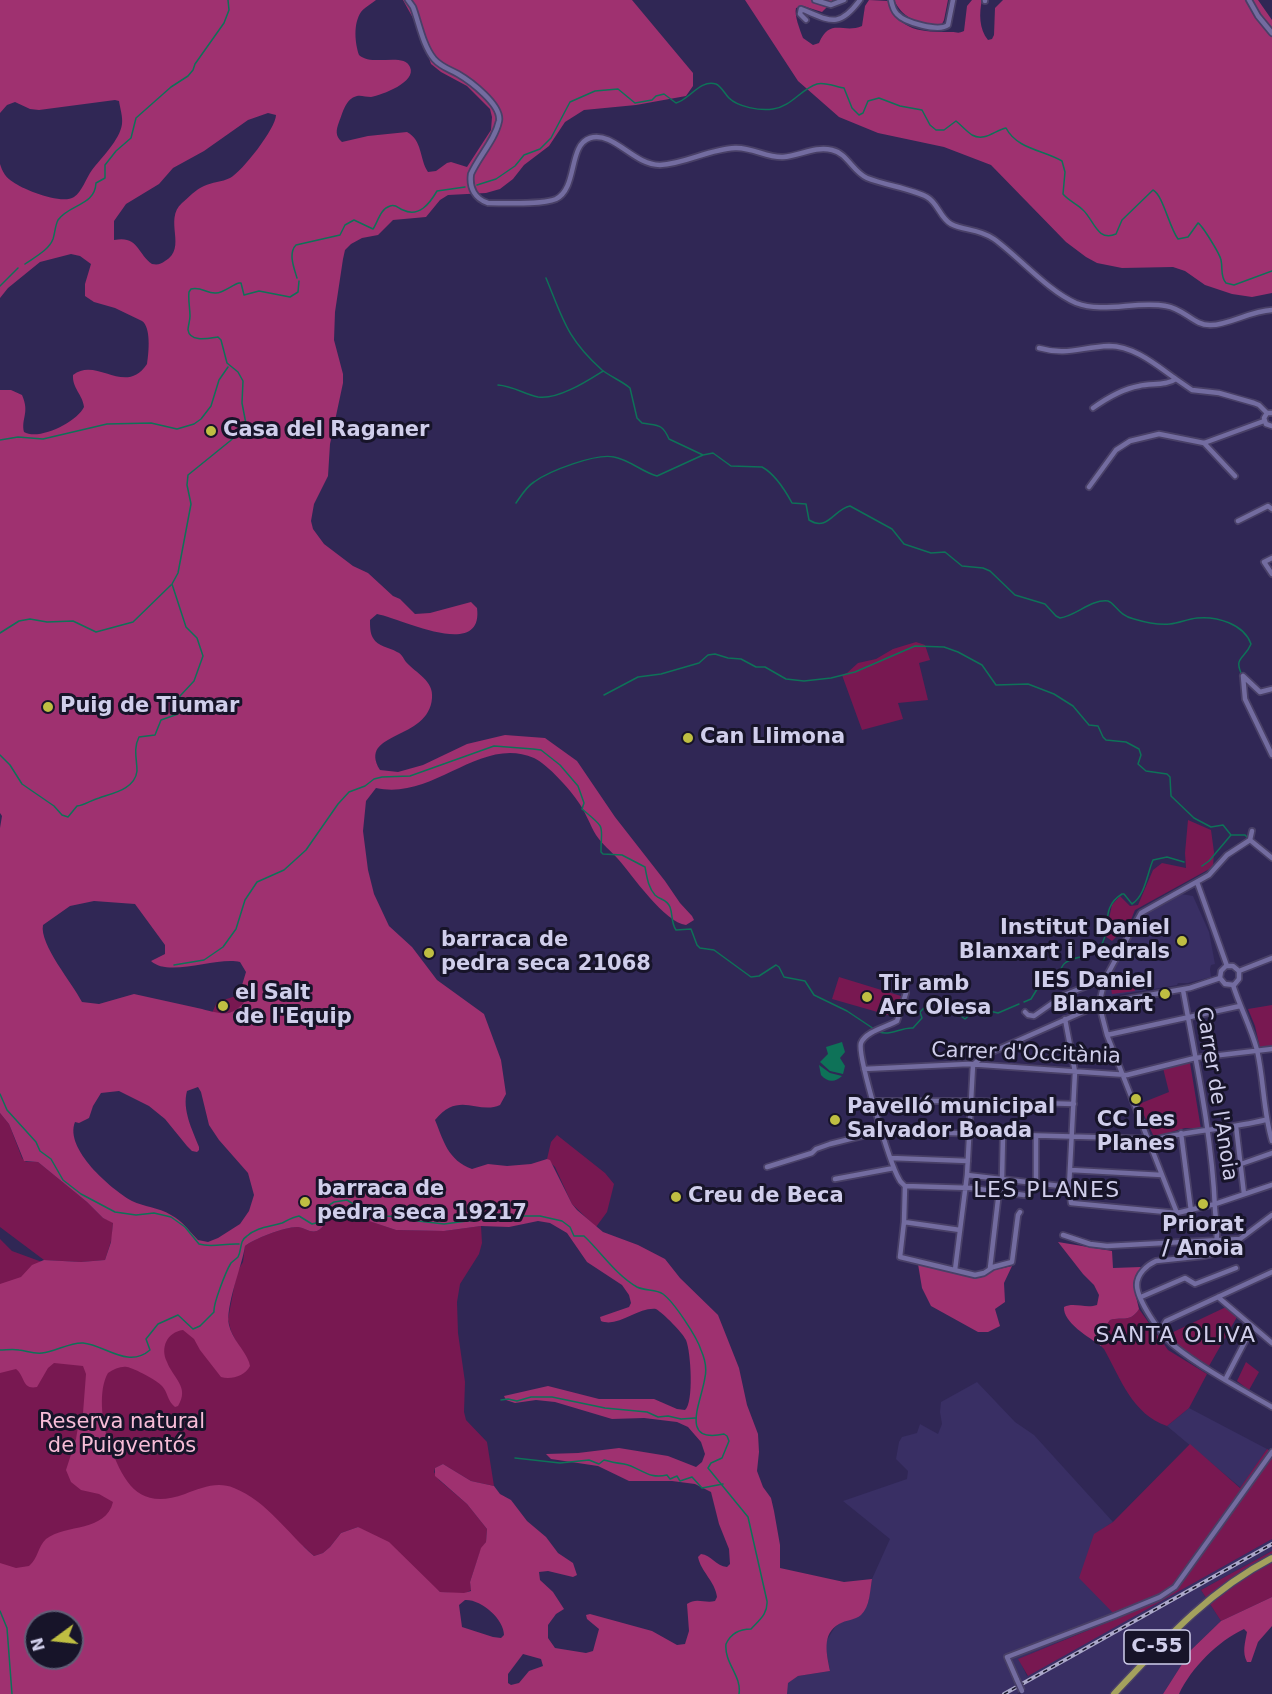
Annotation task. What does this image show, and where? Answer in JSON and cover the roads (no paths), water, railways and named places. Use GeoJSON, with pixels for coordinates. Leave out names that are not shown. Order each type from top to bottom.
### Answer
{"type":"FeatureCollection","features":[{"type":"Feature","properties":{"kind":"main road","name":"C-55"},"geometry":{"type":"LineString","coordinates":[[1114,1694],[1167,1636],[1204,1603],[1238,1578],[1272,1558]]}},
{"type":"Feature","properties":{"kind":"street"},"geometry":{"type":"LineString","coordinates":[[408,0],[413,7],[433,58],[441,66],[471,83],[492,102],[499,112],[500,118],[495,132],[471,174],[470,182],[480,201],[488,204],[542,202],[555,199],[563,193],[579,147],[585,140],[594,137],[613,142],[647,164],[662,165],[735,148],[753,149],[778,158],[786,158],[816,149],[832,150],[839,153],[865,177],[928,198],[952,225],[975,229],[993,238],[1069,300],[1079,304],[1164,305],[1180,309],[1196,322],[1208,326],[1243,315],[1272,310]]}},
{"type":"Feature","properties":{"kind":"street"},"geometry":{"type":"LineString","coordinates":[[815,0],[831,6],[844,0]]}},
{"type":"Feature","properties":{"kind":"street"},"geometry":{"type":"LineString","coordinates":[[806,20],[800,14],[801,9],[822,19],[837,21],[847,15],[860,0]]}},
{"type":"Feature","properties":{"kind":"street"},"geometry":{"type":"LineString","coordinates":[[891,0],[895,12],[901,17],[928,27],[941,28],[949,23],[953,0]]}},
{"type":"Feature","properties":{"kind":"street"},"geometry":{"type":"LineString","coordinates":[[1249,0],[1272,33]]}},
{"type":"Feature","properties":{"kind":"street"},"geometry":{"type":"LineString","coordinates":[[1039,348],[1063,353],[1110,346],[1124,348],[1143,357],[1192,390],[1219,393],[1254,403],[1269,413],[1264,420],[1204,443],[1159,434],[1130,441],[1116,450],[1089,487]]}},
{"type":"Feature","properties":{"kind":"street"},"geometry":{"type":"LineString","coordinates":[[1093,408],[1127,389],[1150,384],[1170,384],[1176,379]]}},
{"type":"Feature","properties":{"kind":"street"},"geometry":{"type":"LineString","coordinates":[[1264,420],[1272,426]]}},
{"type":"Feature","properties":{"kind":"street"},"geometry":{"type":"LineString","coordinates":[[1204,443],[1235,476]]}},
{"type":"Feature","properties":{"kind":"street"},"geometry":{"type":"LineString","coordinates":[[1238,521],[1268,506],[1272,509]]}},
{"type":"Feature","properties":{"kind":"street"},"geometry":{"type":"LineString","coordinates":[[1272,558],[1264,562],[1272,574]]}},
{"type":"Feature","properties":{"kind":"street"},"geometry":{"type":"LineString","coordinates":[[1272,689],[1260,692],[1243,676],[1245,699],[1272,755]]}},
{"type":"Feature","properties":{"kind":"street"},"geometry":{"type":"LineString","coordinates":[[1177,1213],[1107,1035],[1099,1004],[1105,979],[1144,910],[1213,872],[1227,855],[1250,840],[1252,831]]}},
{"type":"Feature","properties":{"kind":"street"},"geometry":{"type":"LineString","coordinates":[[1250,840],[1272,858]]}},
{"type":"Feature","properties":{"kind":"street"},"geometry":{"type":"LineString","coordinates":[[1197,882],[1227,966]]}},
{"type":"Feature","properties":{"kind":"street"},"geometry":{"type":"LineString","coordinates":[[1239,971],[1272,958]]}},
{"type":"Feature","properties":{"kind":"street"},"geometry":{"type":"LineString","coordinates":[[1233,985],[1225,984],[1220,978],[1221,971],[1227,966],[1233,966],[1239,971]]}},
{"type":"Feature","properties":{"kind":"street"},"geometry":{"type":"LineString","coordinates":[[1233,985],[1239,978],[1239,971]]}},
{"type":"Feature","properties":{"kind":"street"},"geometry":{"type":"LineString","coordinates":[[956,1270],[967,1175],[973,1065],[976,1060],[1099,1004],[1183,990],[1220,978]]}},
{"type":"Feature","properties":{"kind":"street"},"geometry":{"type":"LineString","coordinates":[[1025,1012],[1034,1016],[1064,995],[1105,979]]}},
{"type":"Feature","properties":{"kind":"street"},"geometry":{"type":"LineString","coordinates":[[1233,985],[1257,1050],[1265,1120],[1272,1141]]}},
{"type":"Feature","properties":{"kind":"street","name":"Carrer de l'Anoia"},"geometry":{"type":"LineString","coordinates":[[1183,990],[1209,1130],[1217,1240]]}},
{"type":"Feature","properties":{"kind":"street"},"geometry":{"type":"LineString","coordinates":[[906,993],[897,1022],[879,1029],[861,1043],[864,1069],[899,1181],[905,1186],[965,1188],[1024,1195]]}},
{"type":"Feature","properties":{"kind":"street"},"geometry":{"type":"LineString","coordinates":[[1107,1035],[1240,1006]]}},
{"type":"Feature","properties":{"kind":"street"},"geometry":{"type":"LineString","coordinates":[[1065,1019],[1076,1072],[1069,1187],[1071,1203],[1177,1213],[1215,1204],[1272,1185]]}},
{"type":"Feature","properties":{"kind":"street","name":"Carrer d'Occitània"},"geometry":{"type":"LineString","coordinates":[[864,1069],[973,1065],[1123,1075],[1195,1058],[1272,1048]]}},
{"type":"Feature","properties":{"kind":"street"},"geometry":{"type":"LineString","coordinates":[[874,1101],[1074,1104]]}},
{"type":"Feature","properties":{"kind":"street"},"geometry":{"type":"LineString","coordinates":[[767,1167],[812,1153],[830,1144],[882,1131],[1157,1139],[1265,1120]]}},
{"type":"Feature","properties":{"kind":"street"},"geometry":{"type":"LineString","coordinates":[[1236,1126],[1244,1194]]}},
{"type":"Feature","properties":{"kind":"street"},"geometry":{"type":"LineString","coordinates":[[1181,1133],[1191,1211]]}},
{"type":"Feature","properties":{"kind":"street"},"geometry":{"type":"LineString","coordinates":[[1002,1179],[1003,1135]]}},
{"type":"Feature","properties":{"kind":"street"},"geometry":{"type":"LineString","coordinates":[[1036,1136],[1036,1183]]}},
{"type":"Feature","properties":{"kind":"street"},"geometry":{"type":"LineString","coordinates":[[1241,1164],[1272,1153]]}},
{"type":"Feature","properties":{"kind":"street"},"geometry":{"type":"LineString","coordinates":[[891,1158],[968,1161]]}},
{"type":"Feature","properties":{"kind":"street"},"geometry":{"type":"LineString","coordinates":[[835,1179],[894,1168]]}},
{"type":"Feature","properties":{"kind":"street"},"geometry":{"type":"LineString","coordinates":[[1071,1170],[1162,1175]]}},
{"type":"Feature","properties":{"kind":"street"},"geometry":{"type":"LineString","coordinates":[[967,1175],[1069,1187]]}},
{"type":"Feature","properties":{"kind":"street"},"geometry":{"type":"LineString","coordinates":[[905,1186],[900,1257],[902,1259],[978,1275],[990,1268],[1012,1262],[1020,1212]]}},
{"type":"Feature","properties":{"kind":"street"},"geometry":{"type":"LineString","coordinates":[[990,1268],[999,1191]]}},
{"type":"Feature","properties":{"kind":"street"},"geometry":{"type":"LineString","coordinates":[[1063,1235],[1107,1246],[1240,1239],[1272,1215]]}},
{"type":"Feature","properties":{"kind":"street"},"geometry":{"type":"LineString","coordinates":[[904,1222],[960,1230]]}},
{"type":"Feature","properties":{"kind":"street"},"geometry":{"type":"LineString","coordinates":[[1217,1240],[1212,1254],[1156,1261],[1150,1264],[1143,1270],[1137,1283],[1141,1298],[1171,1344],[1225,1380],[1272,1407]]}},
{"type":"Feature","properties":{"kind":"street"},"geometry":{"type":"LineString","coordinates":[[1141,1298],[1185,1278],[1195,1284],[1236,1268]]}},
{"type":"Feature","properties":{"kind":"street"},"geometry":{"type":"LineString","coordinates":[[1161,1330],[1166,1321],[1272,1272]]}},
{"type":"Feature","properties":{"kind":"street"},"geometry":{"type":"LineString","coordinates":[[1218,1297],[1272,1343]]}},
{"type":"Feature","properties":{"kind":"street"},"geometry":{"type":"LineString","coordinates":[[1225,1380],[1252,1328]]}},
{"type":"Feature","properties":{"kind":"street"},"geometry":{"type":"LineString","coordinates":[[1023,1692],[1007,1657],[1141,1604],[1175,1587],[1272,1452]]}},
{"type":"Feature","properties":{"kind":"waterway"},"geometry":{"type":"LineString","coordinates":[[25,264],[48,247],[53,239],[58,220],[68,211],[86,201],[95,191],[96,183],[105,178],[105,165],[131,138],[136,118],[193,70],[224,23],[229,10],[228,0]]}},
{"type":"Feature","properties":{"kind":"waterway"},"geometry":{"type":"LineString","coordinates":[[477,185],[496,179],[515,166],[524,155],[540,149],[551,138],[570,102],[595,91],[618,89],[635,103],[652,100],[664,94],[676,103],[710,83],[718,85],[729,98],[738,104],[750,108],[768,109],[779,108],[811,86],[824,84],[844,88],[852,108],[859,115],[863,113],[868,101],[879,98],[900,106],[922,110],[930,125],[936,130],[944,130],[956,121],[977,137],[990,135],[1006,128],[1024,145],[1062,161],[1065,172],[1063,194],[1083,210],[1096,229],[1104,235],[1116,234],[1122,220],[1153,190],[1160,198],[1178,239],[1188,237],[1198,223],[1203,229],[1220,257],[1222,275],[1226,283],[1234,285],[1272,271]]}},
{"type":"Feature","properties":{"kind":"waterway"},"geometry":{"type":"LineString","coordinates":[[297,278],[292,256],[296,245],[340,235],[345,225],[354,220],[373,229],[382,213],[390,206],[409,212],[419,211],[437,191],[465,187]]}},
{"type":"Feature","properties":{"kind":"waterway"},"geometry":{"type":"LineString","coordinates":[[0,286],[18,268]]}},
{"type":"Feature","properties":{"kind":"waterway"},"geometry":{"type":"LineString","coordinates":[[546,278],[573,338],[602,370],[630,388],[637,418],[642,423],[659,426],[669,439],[703,455],[713,453],[731,466],[762,467],[775,478],[792,503],[806,504],[809,520],[816,523],[826,522],[850,506],[892,529],[904,544],[931,553],[945,552],[962,566],[990,571],[1015,595],[1045,604],[1060,618],[1090,605],[1108,601],[1121,613],[1147,622],[1170,624],[1205,618],[1221,620],[1236,626],[1251,644],[1239,661],[1242,675]]}},
{"type":"Feature","properties":{"kind":"waterway"},"geometry":{"type":"LineString","coordinates":[[0,755],[10,765],[22,784],[54,806],[62,815],[68,817],[77,806],[128,786],[137,771],[136,750],[139,737],[155,735],[161,720],[178,714],[180,696],[194,681],[203,656],[197,638],[186,627],[172,584],[178,573],[191,504],[187,485],[188,475],[230,441],[246,424],[242,403],[243,381],[238,372],[227,363],[221,340],[218,337],[206,339],[192,337],[188,330],[189,292],[195,288],[219,293],[241,283],[244,295],[259,291],[290,297],[298,292],[299,281]]}},
{"type":"Feature","properties":{"kind":"waterway"},"geometry":{"type":"LineString","coordinates":[[0,440],[18,437],[43,439],[107,424],[151,423],[177,429],[194,424],[211,406],[219,380],[228,367]]}},
{"type":"Feature","properties":{"kind":"waterway"},"geometry":{"type":"LineString","coordinates":[[498,385],[538,397],[554,396],[572,389],[603,371]]}},
{"type":"Feature","properties":{"kind":"waterway"},"geometry":{"type":"LineString","coordinates":[[516,503],[529,486],[541,478],[585,460],[606,456],[614,457],[657,476],[703,455]]}},
{"type":"Feature","properties":{"kind":"waterway"},"geometry":{"type":"LineString","coordinates":[[0,633],[19,621],[30,619],[47,622],[73,621],[96,632],[133,622],[171,585]]}},
{"type":"Feature","properties":{"kind":"waterway"},"geometry":{"type":"LineString","coordinates":[[604,695],[638,677],[661,674],[699,663],[708,655],[715,654],[741,659],[756,667],[765,667],[786,679],[804,681],[855,672],[915,646],[944,647],[982,665],[996,685],[1028,684],[1054,694],[1073,706],[1089,725],[1098,726],[1106,740],[1126,742],[1139,749],[1141,755],[1138,764],[1146,771],[1167,774],[1170,777],[1171,796],[1194,818],[1211,827],[1223,825],[1231,835]]}},
{"type":"Feature","properties":{"kind":"waterway"},"geometry":{"type":"LineString","coordinates":[[174,965],[204,960],[223,947],[236,929],[245,900],[257,882],[284,870],[306,850],[349,792],[365,786],[374,779],[410,776],[494,746],[533,749],[541,750],[560,765],[578,786],[584,803],[582,809],[596,820],[601,828],[601,852],[622,855],[645,867],[653,892],[670,907],[676,930],[691,929],[700,948],[714,950],[751,977],[759,976],[776,965],[784,977],[805,981],[814,995],[847,1011],[874,1029]]}},
{"type":"Feature","properties":{"kind":"waterway"},"geometry":{"type":"LineString","coordinates":[[1202,866],[1231,835],[1245,835],[1248,838]]}},
{"type":"Feature","properties":{"kind":"waterway"},"geometry":{"type":"LineString","coordinates":[[1024,1002],[1031,999],[1039,986],[1057,979],[1065,963],[1091,954],[1099,948],[1106,934],[1110,906],[1122,894],[1132,904],[1140,896],[1153,860],[1167,857],[1184,862]]}},
{"type":"Feature","properties":{"kind":"waterway"},"geometry":{"type":"LineString","coordinates":[[879,1032],[888,1033],[913,1028],[922,1018],[920,1012],[924,1008],[935,1012],[951,1009],[965,1019],[975,1010],[998,1013],[1019,1004]]}},
{"type":"Feature","properties":{"kind":"waterway"},"geometry":{"type":"LineString","coordinates":[[0,1094],[7,1110],[36,1142],[40,1151],[51,1159],[63,1180],[81,1194],[115,1212],[136,1215],[154,1213],[171,1217],[185,1227],[199,1244],[209,1246],[239,1244]]}},
{"type":"Feature","properties":{"kind":"waterway"},"geometry":{"type":"LineString","coordinates":[[0,1350],[42,1353],[83,1343],[125,1357],[142,1355],[150,1350],[146,1339],[158,1324],[178,1315],[193,1329],[200,1326],[214,1312],[226,1273],[231,1263],[238,1257],[243,1240],[247,1236],[259,1229],[299,1216],[312,1224],[316,1223],[322,1218],[326,1207],[334,1202],[347,1200],[361,1209],[386,1216],[444,1224],[475,1220],[496,1214],[540,1216],[562,1221],[570,1227],[574,1236],[584,1236],[629,1282],[640,1288],[660,1292],[668,1298],[699,1344],[706,1374],[696,1418],[697,1427],[701,1433],[727,1436],[729,1441],[722,1458],[711,1463],[708,1468],[748,1517],[767,1601],[760,1620],[751,1629],[736,1632],[726,1644],[726,1651],[738,1681],[739,1694]]}},
{"type":"Feature","properties":{"kind":"waterway"},"geometry":{"type":"LineString","coordinates":[[501,1400],[517,1401],[531,1397],[552,1397],[605,1408],[647,1412],[658,1417],[695,1418]]}},
{"type":"Feature","properties":{"kind":"waterway"},"geometry":{"type":"LineString","coordinates":[[515,1458],[560,1463],[589,1460],[599,1464],[604,1460],[630,1466],[655,1476],[667,1475],[670,1479],[677,1476],[680,1481],[692,1477],[702,1488],[723,1484]]}},
{"type":"Feature","properties":{"kind":"waterway"},"geometry":{"type":"LineString","coordinates":[[0,1611],[7,1628],[12,1694]]}},
{"type":"Feature","properties":{"kind":"railway"},"geometry":{"type":"LineString","coordinates":[[1004,1694],[1272,1544]]}},
{"type":"Feature","properties":{"kind":"place","name":"Casa del Raganer"},"geometry":{"type":"Point","coordinates":[211,431]}},
{"type":"Feature","properties":{"kind":"place","name":"Puig de Tiumar"},"geometry":{"type":"Point","coordinates":[48,707]}},
{"type":"Feature","properties":{"kind":"place","name":"Can Llimona"},"geometry":{"type":"Point","coordinates":[688,738]}},
{"type":"Feature","properties":{"kind":"place","name":"Institut Daniel Blanxart i Pedrals"},"geometry":{"type":"Point","coordinates":[1182,941]}},
{"type":"Feature","properties":{"kind":"place","name":"barraca de pedra seca 21068"},"geometry":{"type":"Point","coordinates":[429,953]}},
{"type":"Feature","properties":{"kind":"place","name":"IES Daniel Blanxart"},"geometry":{"type":"Point","coordinates":[1165,994]}},
{"type":"Feature","properties":{"kind":"place","name":"Tir amb Arc Olesa"},"geometry":{"type":"Point","coordinates":[867,997]}},
{"type":"Feature","properties":{"kind":"place","name":"el Salt de l'Equip"},"geometry":{"type":"Point","coordinates":[223,1006]}},
{"type":"Feature","properties":{"kind":"place","name":"CC Les Planes"},"geometry":{"type":"Point","coordinates":[1136,1099]}},
{"type":"Feature","properties":{"kind":"place","name":"Pavelló municipal Salvador Boada"},"geometry":{"type":"Point","coordinates":[835,1120]}},
{"type":"Feature","properties":{"kind":"place","name":"Creu de Beca"},"geometry":{"type":"Point","coordinates":[676,1197]}},
{"type":"Feature","properties":{"kind":"place","name":"barraca de pedra seca 19217"},"geometry":{"type":"Point","coordinates":[305,1202]}},
{"type":"Feature","properties":{"kind":"place","name":"Priorat / Anoia"},"geometry":{"type":"Point","coordinates":[1203,1204]}},
{"type":"Feature","properties":{"kind":"district","name":"LES PLANES"},"geometry":{"type":"Point","coordinates":[1047,1191]}},
{"type":"Feature","properties":{"kind":"district","name":"SANTA OLIVA"},"geometry":{"type":"Point","coordinates":[1176,1336]}},
{"type":"Feature","properties":{"kind":"park label","name":"Reserva natural de Puigventós"},"geometry":{"type":"Point","coordinates":[122,1435]}}]}
